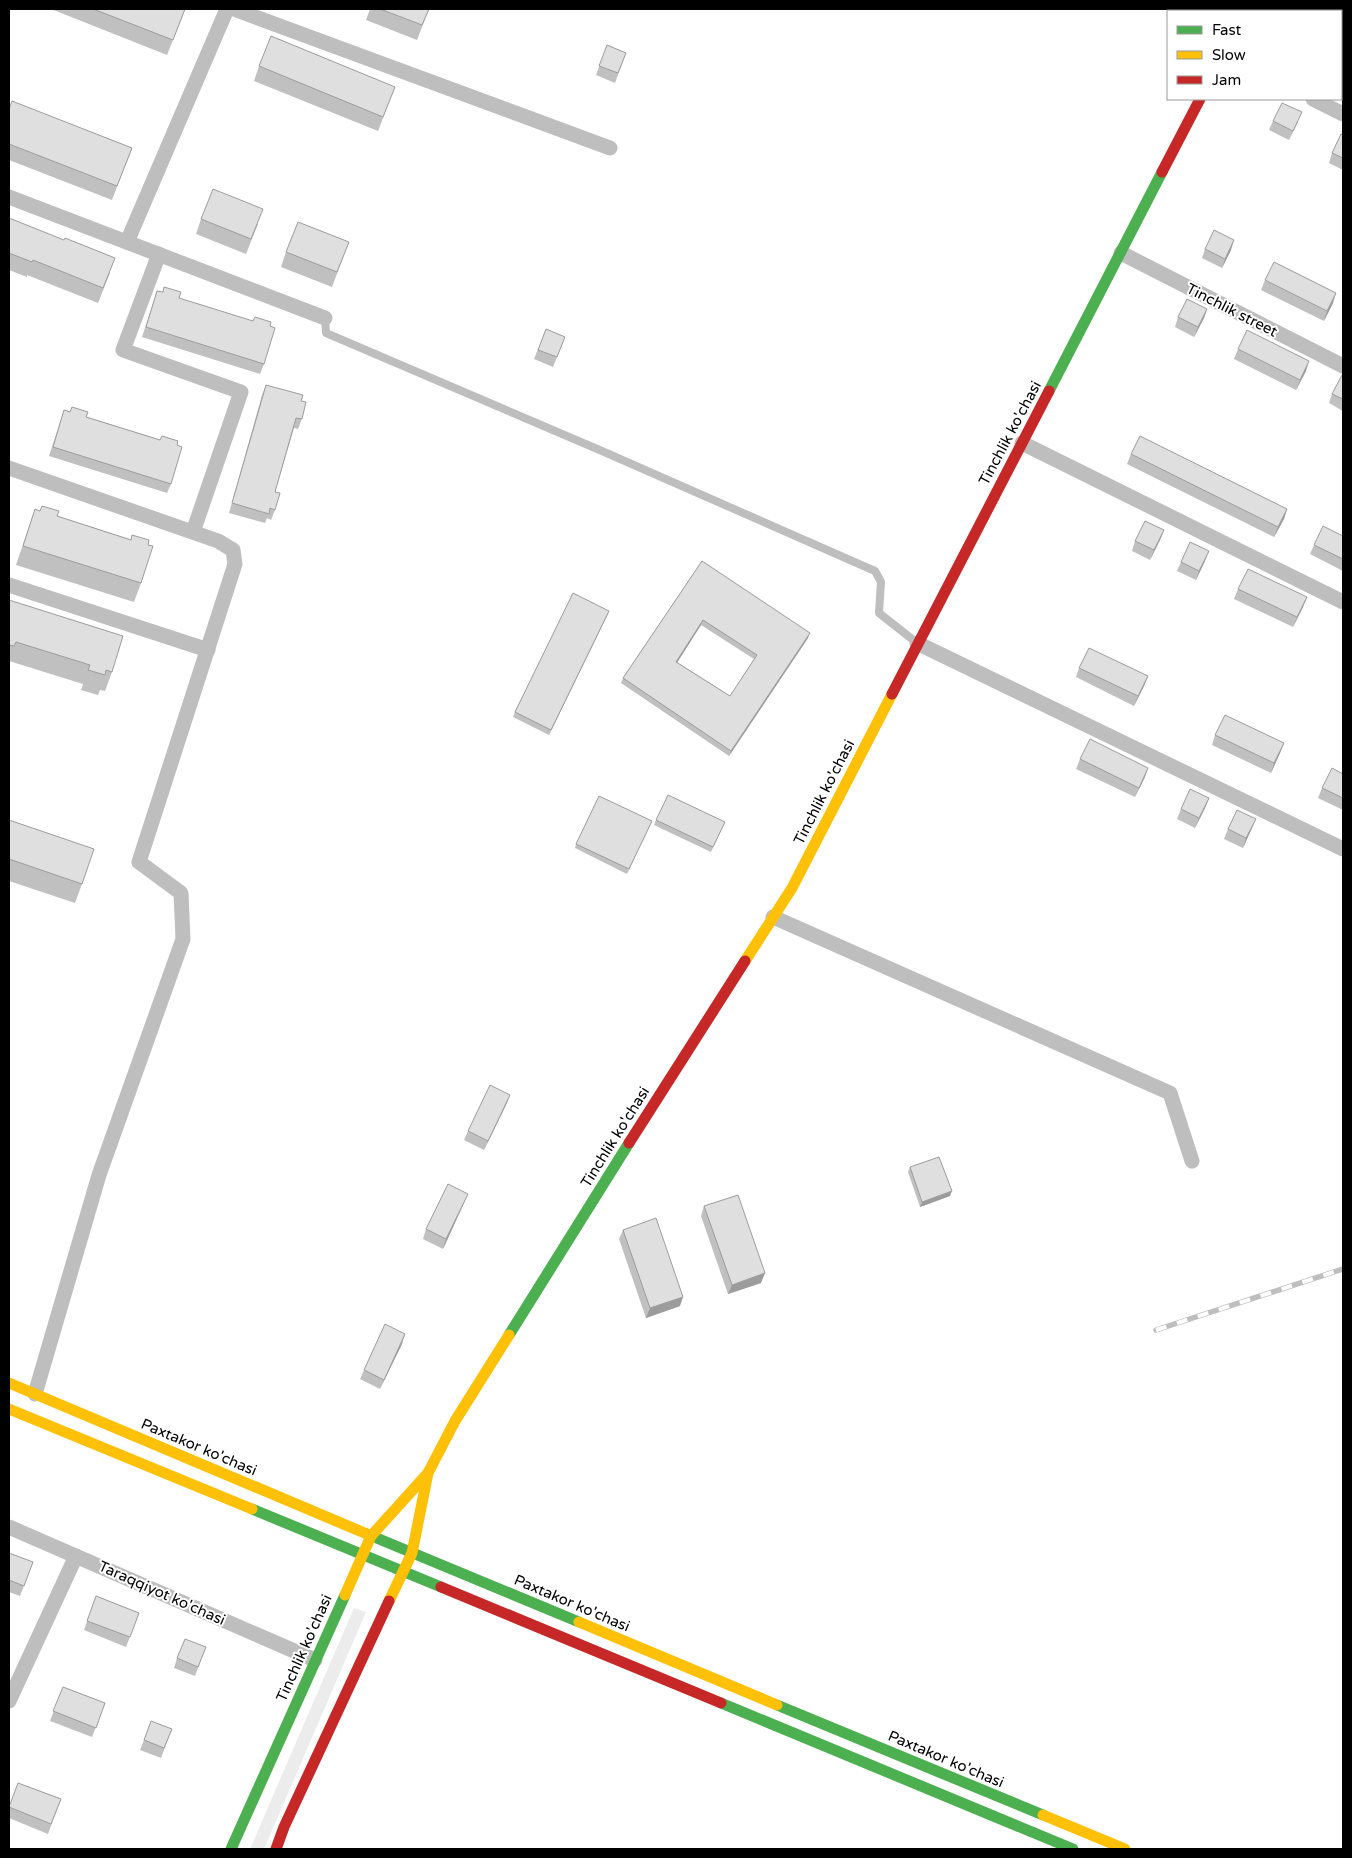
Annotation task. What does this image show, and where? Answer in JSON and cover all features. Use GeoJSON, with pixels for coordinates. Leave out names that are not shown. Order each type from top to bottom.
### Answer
{"type":"FeatureCollection","features":[{"type":"Feature","properties":{"kind":"main road","name":"Tinchlik ko'chasi"},"geometry":{"type":"LineString","coordinates":[[231,1849],[371,1536],[428,1473],[455,1421],[649,1110],[792,888],[917,643],[1199,100]]}},
{"type":"Feature","properties":{"kind":"main road","name":"Paxtakor ko'chasi"},"geometry":{"type":"LineString","coordinates":[[9,1383],[371,1536],[1125,1849]]}},
{"type":"Feature","properties":{"kind":"main road"},"geometry":{"type":"LineString","coordinates":[[9,1409],[1073,1849]]}},
{"type":"Feature","properties":{"kind":"main road","name":"Tinchlik ko'chasi"},"geometry":{"type":"LineString","coordinates":[[276,1849],[284,1827],[412,1553],[428,1473]]}},
{"type":"Feature","properties":{"kind":"street"},"geometry":{"type":"LineString","coordinates":[[127,242],[227,9]]}},
{"type":"Feature","properties":{"kind":"street"},"geometry":{"type":"LineString","coordinates":[[234,9],[610,148]]}},
{"type":"Feature","properties":{"kind":"street"},"geometry":{"type":"LineString","coordinates":[[1315,100],[1343,114]]}},
{"type":"Feature","properties":{"kind":"street"},"geometry":{"type":"LineString","coordinates":[[9,196],[325,318]]}},
{"type":"Feature","properties":{"kind":"street","name":"Tinchlik street"},"geometry":{"type":"LineString","coordinates":[[1121,253],[1343,366]]}},
{"type":"Feature","properties":{"kind":"street"},"geometry":{"type":"LineString","coordinates":[[159,254],[123,350],[241,392],[193,532]]}},
{"type":"Feature","properties":{"kind":"street"},"geometry":{"type":"LineString","coordinates":[[1022,443],[1343,602]]}},
{"type":"Feature","properties":{"kind":"street"},"geometry":{"type":"LineString","coordinates":[[9,468],[218,540],[232,550],[234,564],[139,862],[181,893],[183,939],[99,1175],[36,1394]]}},
{"type":"Feature","properties":{"kind":"street"},"geometry":{"type":"LineString","coordinates":[[9,586],[208,650]]}},
{"type":"Feature","properties":{"kind":"street"},"geometry":{"type":"LineString","coordinates":[[917,643],[1343,849]]}},
{"type":"Feature","properties":{"kind":"street"},"geometry":{"type":"LineString","coordinates":[[773,917],[1170,1093],[1192,1161]]}},
{"type":"Feature","properties":{"kind":"street","name":"Taraqqiyot ko'chasi"},"geometry":{"type":"LineString","coordinates":[[9,1527],[315,1660]]}},
{"type":"Feature","properties":{"kind":"street"},"geometry":{"type":"LineString","coordinates":[[9,1700],[76,1556]]}},
{"type":"Feature","properties":{"kind":"lane"},"geometry":{"type":"LineString","coordinates":[[325,318],[326,333],[602,451],[875,571],[881,582],[879,613],[917,643]]}},
{"type":"Feature","properties":{"kind":"shaded area"},"geometry":{"type":"Polygon","coordinates":[[[354,1608],[366,1612],[264,1849],[250,1849],[354,1608]]]}},
{"type":"Feature","properties":{"kind":"building"},"geometry":{"type":"Polygon","coordinates":[[[93,9],[185,9],[173,40],[93,9]]]}},
{"type":"Feature","properties":{"kind":"building"},"geometry":{"type":"Polygon","coordinates":[[[380,9],[429,9],[422,25],[380,9]]]}},
{"type":"Feature","properties":{"kind":"building"},"geometry":{"type":"Polygon","coordinates":[[[271,36],[395,87],[383,117],[259,66],[271,36]]]}},
{"type":"Feature","properties":{"kind":"building"},"geometry":{"type":"Polygon","coordinates":[[[607,45],[626,53],[618,73],[599,66],[607,45]]]}},
{"type":"Feature","properties":{"kind":"building"},"geometry":{"type":"Polygon","coordinates":[[[12,101],[132,148],[117,186],[9,144],[9,109],[12,101]]]}},
{"type":"Feature","properties":{"kind":"building"},"geometry":{"type":"Polygon","coordinates":[[[1282,103],[1302,112],[1293,131],[1273,121],[1282,103]]]}},
{"type":"Feature","properties":{"kind":"building"},"geometry":{"type":"Polygon","coordinates":[[[1341,134],[1343,135],[1343,158],[1332,153],[1341,134]]]}},
{"type":"Feature","properties":{"kind":"building"},"geometry":{"type":"Polygon","coordinates":[[[213,189],[263,209],[251,239],[201,219],[213,189]]]}},
{"type":"Feature","properties":{"kind":"building"},"geometry":{"type":"Polygon","coordinates":[[[9,218],[115,258],[103,288],[33,260],[32,262],[9,253],[9,218]]]}},
{"type":"Feature","properties":{"kind":"building"},"geometry":{"type":"Polygon","coordinates":[[[298,222],[349,242],[337,272],[286,252],[298,222]]]}},
{"type":"Feature","properties":{"kind":"building"},"geometry":{"type":"Polygon","coordinates":[[[1214,230],[1234,240],[1225,259],[1205,249],[1214,230]]]}},
{"type":"Feature","properties":{"kind":"building"},"geometry":{"type":"Polygon","coordinates":[[[1274,262],[1336,293],[1327,311],[1265,280],[1274,262]]]}},
{"type":"Feature","properties":{"kind":"building"},"geometry":{"type":"Polygon","coordinates":[[[164,287],[181,292],[179,298],[253,321],[255,317],[271,322],[270,326],[275,328],[264,364],[146,327],[157,291],[163,292],[164,287]]]}},
{"type":"Feature","properties":{"kind":"building"},"geometry":{"type":"Polygon","coordinates":[[[1187,299],[1207,309],[1198,327],[1178,317],[1187,299]]]}},
{"type":"Feature","properties":{"kind":"building"},"geometry":{"type":"Polygon","coordinates":[[[546,329],[565,337],[557,357],[538,350],[546,329]]]}},
{"type":"Feature","properties":{"kind":"building"},"geometry":{"type":"Polygon","coordinates":[[[1247,330],[1309,361],[1300,380],[1238,349],[1247,330]]]}},
{"type":"Feature","properties":{"kind":"building"},"geometry":{"type":"Polygon","coordinates":[[[1343,376],[1343,399],[1332,394],[1343,376]]]}},
{"type":"Feature","properties":{"kind":"building"},"geometry":{"type":"Polygon","coordinates":[[[266,385],[303,395],[301,401],[306,402],[302,419],[296,418],[275,492],[280,493],[275,510],[270,508],[269,514],[232,503],[266,385]]]}},
{"type":"Feature","properties":{"kind":"building"},"geometry":{"type":"Polygon","coordinates":[[[72,407],[88,412],[86,417],[160,440],[162,436],[178,441],[177,445],[182,447],[171,484],[53,447],[64,410],[70,412],[72,407]]]}},
{"type":"Feature","properties":{"kind":"building"},"geometry":{"type":"Polygon","coordinates":[[[1140,436],[1287,509],[1278,527],[1131,454],[1140,436]]]}},
{"type":"Feature","properties":{"kind":"building"},"geometry":{"type":"Polygon","coordinates":[[[42,506],[59,511],[57,516],[131,540],[132,535],[149,540],[148,545],[153,546],[141,583],[23,546],[35,509],[40,511],[42,506]]]}},
{"type":"Feature","properties":{"kind":"building"},"geometry":{"type":"Polygon","coordinates":[[[1145,521],[1164,530],[1154,550],[1135,541],[1145,521]]]}},
{"type":"Feature","properties":{"kind":"building"},"geometry":{"type":"Polygon","coordinates":[[[1323,526],[1343,536],[1343,559],[1314,545],[1323,526]]]}},
{"type":"Feature","properties":{"kind":"building"},"geometry":{"type":"Polygon","coordinates":[[[1190,542],[1209,551],[1199,571],[1181,562],[1190,542]]]}},
{"type":"Feature","properties":{"kind":"building"},"geometry":{"type":"Polygon","coordinates":[[[702,561],[810,633],[731,751],[623,678],[702,561]],[[703,620],[676,662],[730,696],[757,655],[703,620]]]}},
{"type":"Feature","properties":{"kind":"building"},"geometry":{"type":"Polygon","coordinates":[[[1248,569],[1307,597],[1297,617],[1238,589],[1248,569]]]}},
{"type":"Feature","properties":{"kind":"building"},"geometry":{"type":"Polygon","coordinates":[[[573,593],[609,611],[551,730],[515,712],[573,593]]]}},
{"type":"Feature","properties":{"kind":"building"},"geometry":{"type":"Polygon","coordinates":[[[9,600],[123,636],[112,672],[106,670],[105,675],[88,670],[90,665],[16,642],[14,646],[9,645],[9,600]]]}},
{"type":"Feature","properties":{"kind":"building"},"geometry":{"type":"Polygon","coordinates":[[[1089,648],[1148,676],[1138,696],[1079,668],[1089,648]]]}},
{"type":"Feature","properties":{"kind":"building"},"geometry":{"type":"Polygon","coordinates":[[[1225,715],[1284,743],[1274,763],[1215,735],[1225,715]]]}},
{"type":"Feature","properties":{"kind":"building"},"geometry":{"type":"Polygon","coordinates":[[[1090,739],[1148,768],[1139,788],[1080,759],[1090,739]]]}},
{"type":"Feature","properties":{"kind":"building"},"geometry":{"type":"Polygon","coordinates":[[[1332,768],[1343,774],[1343,798],[1322,788],[1332,768]]]}},
{"type":"Feature","properties":{"kind":"building"},"geometry":{"type":"Polygon","coordinates":[[[1190,789],[1209,798],[1199,818],[1181,809],[1190,789]]]}},
{"type":"Feature","properties":{"kind":"building"},"geometry":{"type":"Polygon","coordinates":[[[668,795],[725,822],[713,847],[656,820],[668,795]]]}},
{"type":"Feature","properties":{"kind":"building"},"geometry":{"type":"Polygon","coordinates":[[[599,796],[652,821],[629,869],[576,844],[599,796]]]}},
{"type":"Feature","properties":{"kind":"building"},"geometry":{"type":"Polygon","coordinates":[[[1237,810],[1256,819],[1246,838],[1228,829],[1237,810]]]}},
{"type":"Feature","properties":{"kind":"building"},"geometry":{"type":"Polygon","coordinates":[[[9,820],[94,849],[82,884],[9,859],[9,820]]]}},
{"type":"Feature","properties":{"kind":"building"},"geometry":{"type":"Polygon","coordinates":[[[490,1085],[510,1095],[488,1141],[468,1131],[490,1085]]]}},
{"type":"Feature","properties":{"kind":"building"},"geometry":{"type":"Polygon","coordinates":[[[939,1157],[952,1191],[922,1202],[910,1167],[939,1157]]]}},
{"type":"Feature","properties":{"kind":"building"},"geometry":{"type":"Polygon","coordinates":[[[448,1184],[468,1194],[446,1239],[426,1229],[448,1184]]]}},
{"type":"Feature","properties":{"kind":"building"},"geometry":{"type":"Polygon","coordinates":[[[738,1195],[765,1273],[732,1285],[704,1206],[738,1195]]]}},
{"type":"Feature","properties":{"kind":"building"},"geometry":{"type":"Polygon","coordinates":[[[656,1218],[683,1297],[650,1308],[623,1230],[656,1218]]]}},
{"type":"Feature","properties":{"kind":"building"},"geometry":{"type":"Polygon","coordinates":[[[385,1324],[405,1334],[384,1380],[364,1370],[385,1324]]]}},
{"type":"Feature","properties":{"kind":"building"},"geometry":{"type":"Polygon","coordinates":[[[9,1553],[33,1562],[24,1586],[9,1580],[9,1553]]]}},
{"type":"Feature","properties":{"kind":"building"},"geometry":{"type":"Polygon","coordinates":[[[96,1596],[139,1613],[130,1637],[87,1621],[96,1596]]]}},
{"type":"Feature","properties":{"kind":"building"},"geometry":{"type":"Polygon","coordinates":[[[185,1639],[206,1647],[198,1667],[177,1658],[185,1639]]]}},
{"type":"Feature","properties":{"kind":"building"},"geometry":{"type":"Polygon","coordinates":[[[63,1687],[105,1703],[96,1728],[53,1711],[63,1687]]]}},
{"type":"Feature","properties":{"kind":"building"},"geometry":{"type":"Polygon","coordinates":[[[151,1721],[172,1729],[164,1748],[144,1740],[151,1721]]]}},
{"type":"Feature","properties":{"kind":"building"},"geometry":{"type":"Polygon","coordinates":[[[18,1783],[61,1799],[51,1824],[9,1807],[18,1783]]]}},
{"type":"Feature","properties":{"kind":"railway"},"geometry":{"type":"LineString","coordinates":[[1156,1330],[1343,1269]]}},
{"type":"Feature","properties":{"kind":"traffic: fast"},"geometry":{"type":"LineString","coordinates":[[1049,391],[1162,172]]}},
{"type":"Feature","properties":{"kind":"traffic: fast"},"geometry":{"type":"LineString","coordinates":[[509,1335],[629,1143]]}},
{"type":"Feature","properties":{"kind":"traffic: fast"},"geometry":{"type":"LineString","coordinates":[[252,1509],[441,1587]]}},
{"type":"Feature","properties":{"kind":"traffic: fast"},"geometry":{"type":"LineString","coordinates":[[367,1534],[579,1622]]}},
{"type":"Feature","properties":{"kind":"traffic: fast"},"geometry":{"type":"LineString","coordinates":[[231,1849],[345,1595]]}},
{"type":"Feature","properties":{"kind":"traffic: fast"},"geometry":{"type":"LineString","coordinates":[[721,1703],[1073,1849]]}},
{"type":"Feature","properties":{"kind":"traffic: fast"},"geometry":{"type":"LineString","coordinates":[[777,1705],[1043,1815]]}},
{"type":"Feature","properties":{"kind":"traffic: slow"},"geometry":{"type":"LineString","coordinates":[[745,961],[792,888],[892,694]]}},
{"type":"Feature","properties":{"kind":"traffic: slow"},"geometry":{"type":"LineString","coordinates":[[345,1595],[371,1536],[428,1473],[455,1421],[509,1335]]}},
{"type":"Feature","properties":{"kind":"traffic: slow"},"geometry":{"type":"LineString","coordinates":[[9,1383],[367,1534]]}},
{"type":"Feature","properties":{"kind":"traffic: slow"},"geometry":{"type":"LineString","coordinates":[[9,1409],[252,1509]]}},
{"type":"Feature","properties":{"kind":"traffic: slow"},"geometry":{"type":"LineString","coordinates":[[389,1601],[412,1553],[428,1473]]}},
{"type":"Feature","properties":{"kind":"traffic: slow"},"geometry":{"type":"LineString","coordinates":[[579,1622],[777,1705]]}},
{"type":"Feature","properties":{"kind":"traffic: slow"},"geometry":{"type":"LineString","coordinates":[[1043,1815],[1125,1849]]}},
{"type":"Feature","properties":{"kind":"traffic: jam"},"geometry":{"type":"LineString","coordinates":[[1162,172],[1199,100]]}},
{"type":"Feature","properties":{"kind":"traffic: jam"},"geometry":{"type":"LineString","coordinates":[[892,694],[1049,391]]}},
{"type":"Feature","properties":{"kind":"traffic: jam"},"geometry":{"type":"LineString","coordinates":[[629,1143],[745,961]]}},
{"type":"Feature","properties":{"kind":"traffic: jam"},"geometry":{"type":"LineString","coordinates":[[441,1587],[721,1703]]}},
{"type":"Feature","properties":{"kind":"traffic: jam"},"geometry":{"type":"LineString","coordinates":[[276,1849],[284,1827],[389,1601]]}}]}
